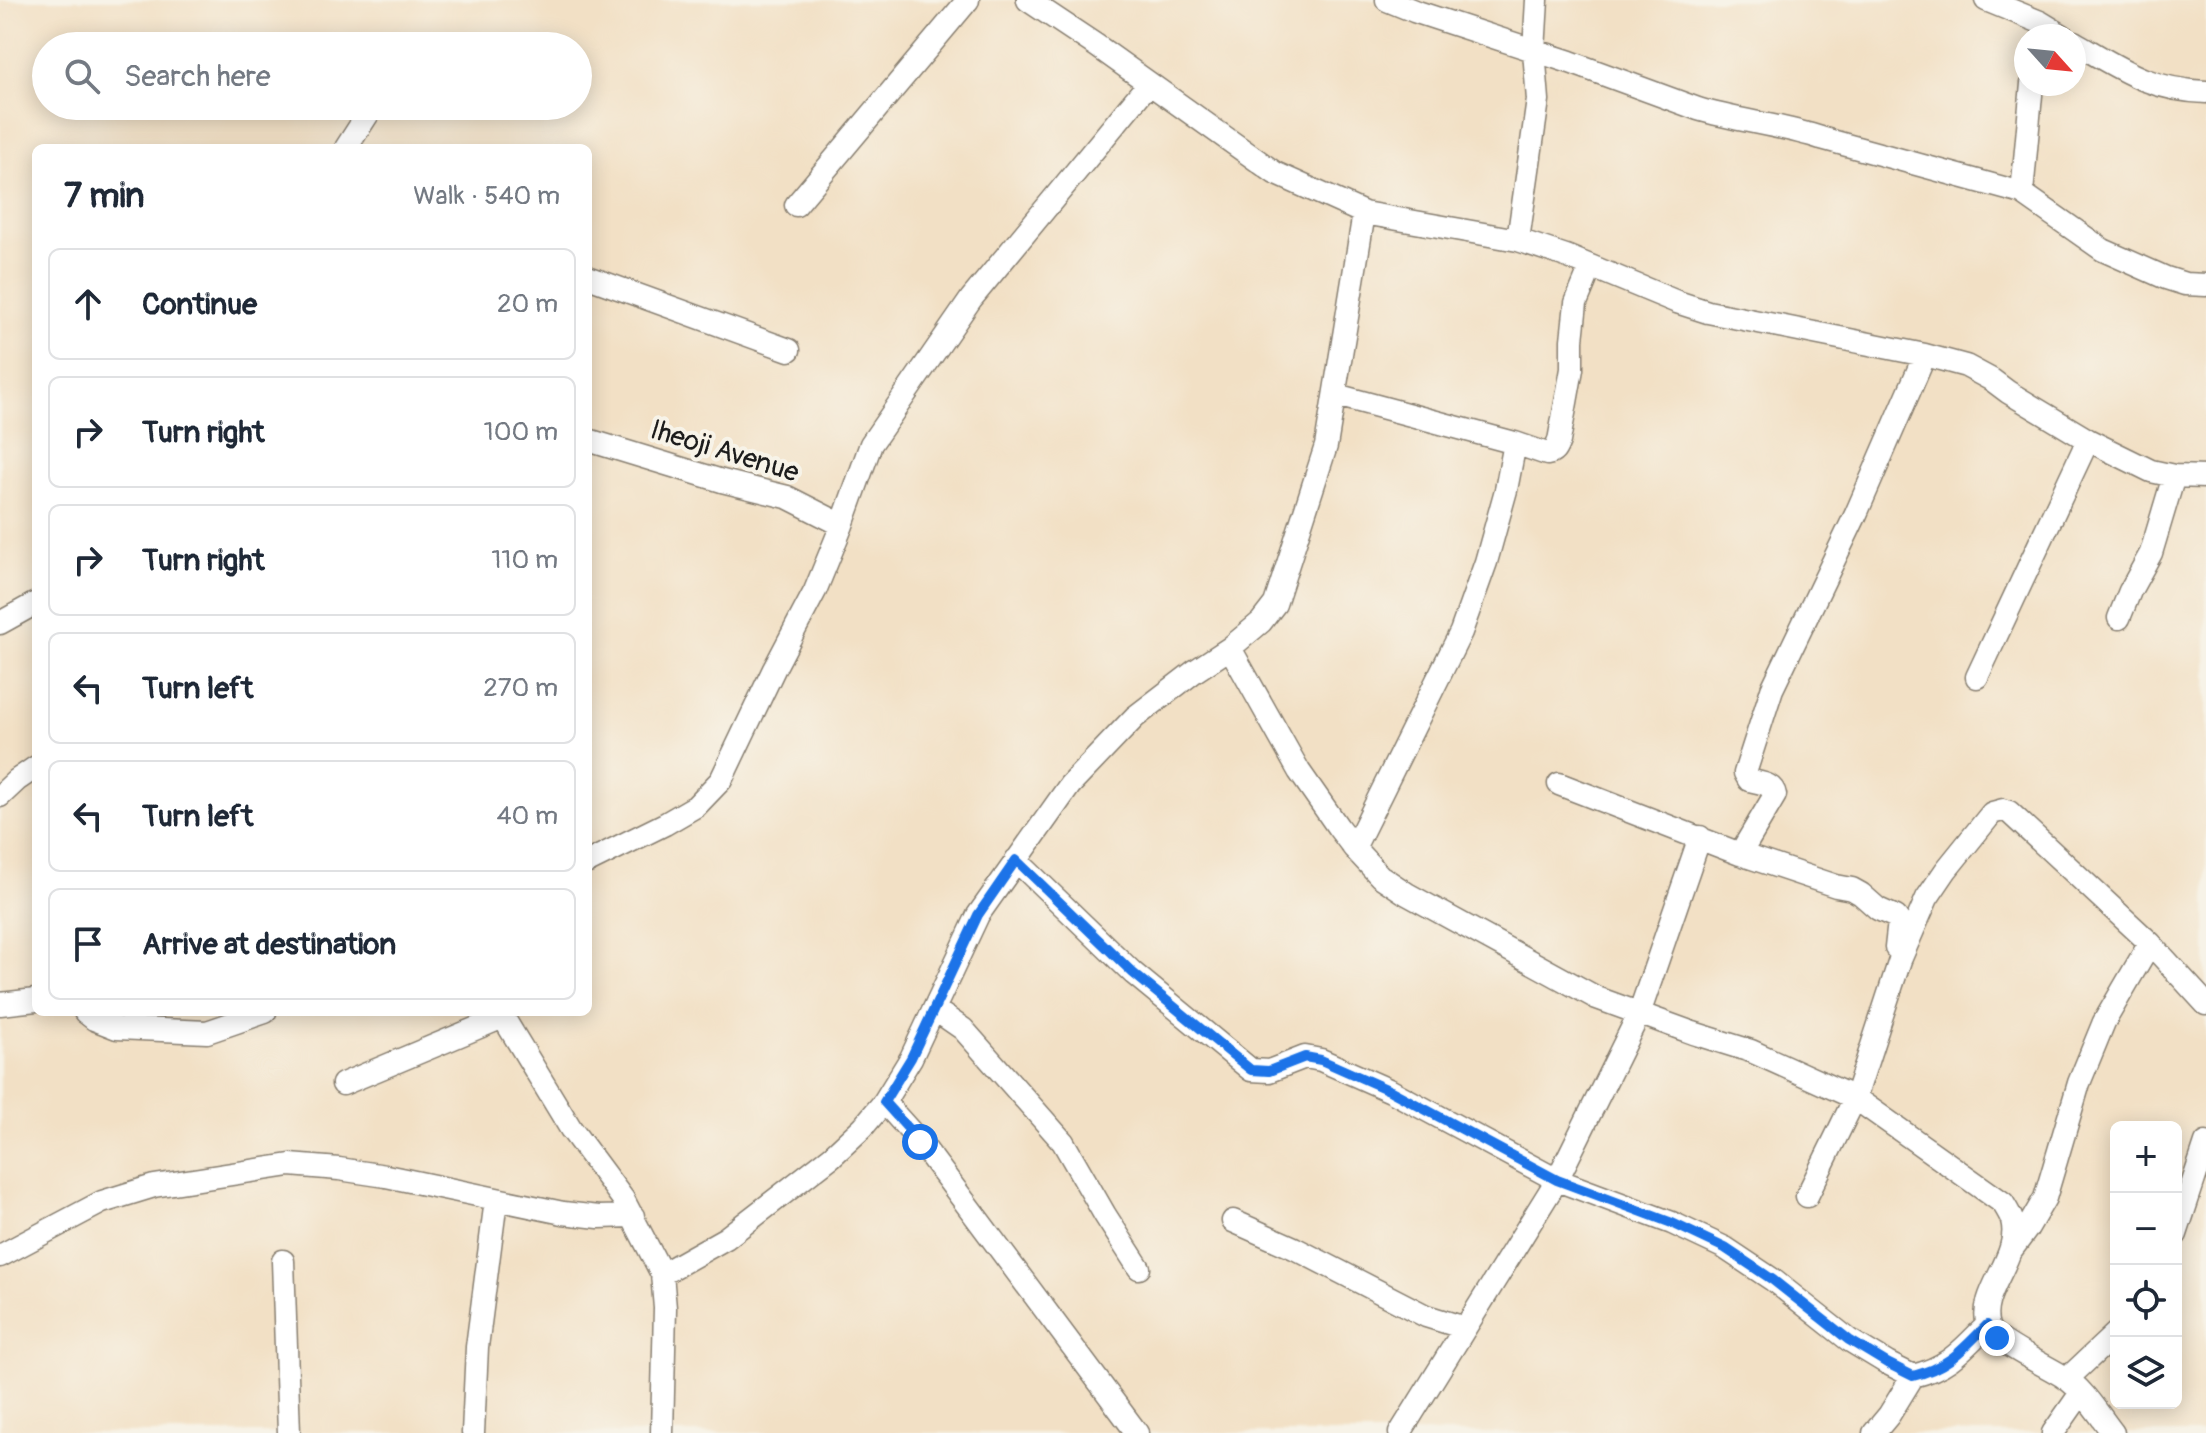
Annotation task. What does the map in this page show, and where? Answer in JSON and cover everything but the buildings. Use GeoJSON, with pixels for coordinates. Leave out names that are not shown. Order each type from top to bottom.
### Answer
{"type":"FeatureCollection","features":[{"type":"Feature","properties":{"kind":"street"},"geometry":{"type":"LineString","coordinates":[[796,205],[968,0]]}},
{"type":"Feature","properties":{"kind":"street"},"geometry":{"type":"LineString","coordinates":[[1028,0],[1275,173],[1364,213],[1518,240],[1708,312],[1966,366],[2088,440],[2151,471],[2174,476],[2206,477]]}},
{"type":"Feature","properties":{"kind":"street"},"geometry":{"type":"LineString","coordinates":[[1387,0],[1717,115],[1793,129],[2022,193],[2103,250],[2166,278],[2192,285],[2206,285]]}},
{"type":"Feature","properties":{"kind":"street"},"geometry":{"type":"LineString","coordinates":[[1518,240],[1538,100],[1534,51],[1537,0]]}},
{"type":"Feature","properties":{"kind":"street"},"geometry":{"type":"LineString","coordinates":[[1986,0],[2030,24]]}},
{"type":"Feature","properties":{"kind":"street"},"geometry":{"type":"LineString","coordinates":[[2086,49],[2135,77],[2180,91],[2206,92]]}},
{"type":"Feature","properties":{"kind":"street"},"geometry":{"type":"LineString","coordinates":[[592,860],[696,806],[721,780],[815,591],[871,444],[971,299],[1149,83]]}},
{"type":"Feature","properties":{"kind":"street"},"geometry":{"type":"LineString","coordinates":[[2022,193],[2031,96]]}},
{"type":"Feature","properties":{"kind":"street"},"geometry":{"type":"LineString","coordinates":[[354,144],[366,120]]}},
{"type":"Feature","properties":{"kind":"street"},"geometry":{"type":"LineString","coordinates":[[662,1274],[726,1238],[821,1165],[863,1127],[884,1102],[911,1058],[978,915],[1070,785],[1135,717],[1230,648],[1261,622],[1275,604],[1326,446],[1364,213]]}},
{"type":"Feature","properties":{"kind":"street"},"geometry":{"type":"LineString","coordinates":[[1336,395],[1547,454],[1555,450],[1572,369],[1576,303],[1591,267]]}},
{"type":"Feature","properties":{"kind":"street"},"geometry":{"type":"LineString","coordinates":[[592,278],[789,350]]}},
{"type":"Feature","properties":{"kind":"street"},"geometry":{"type":"LineString","coordinates":[[1740,854],[1775,795],[1770,785],[1749,780],[1745,773],[1772,689],[1856,514],[1925,355]]}},
{"type":"Feature","properties":{"kind":"street"},"geometry":{"type":"LineString","coordinates":[[1977,677],[2088,440]]}},
{"type":"Feature","properties":{"kind":"street","name":"Iheoji Avenue"},"geometry":{"type":"LineString","coordinates":[[592,441],[722,481],[787,497],[842,525]]}},
{"type":"Feature","properties":{"kind":"street"},"geometry":{"type":"LineString","coordinates":[[1354,848],[1461,632],[1486,562],[1515,443]]}},
{"type":"Feature","properties":{"kind":"street"},"geometry":{"type":"LineString","coordinates":[[2119,618],[2151,553],[2174,476]]}},
{"type":"Feature","properties":{"kind":"street"},"geometry":{"type":"LineString","coordinates":[[0,623],[32,605]]}},
{"type":"Feature","properties":{"kind":"street"},"geometry":{"type":"LineString","coordinates":[[1230,648],[1299,771],[1354,848],[1380,876],[1407,894],[1597,998],[1751,1051],[1855,1098],[2003,1203],[2012,1221],[2012,1249]]}},
{"type":"Feature","properties":{"kind":"street"},"geometry":{"type":"LineString","coordinates":[[0,796],[32,770]]}},
{"type":"Feature","properties":{"kind":"street"},"geometry":{"type":"LineString","coordinates":[[1559,784],[1740,854],[1861,894],[1899,921],[1895,945],[1900,960]]}},
{"type":"Feature","properties":{"kind":"street"},"geometry":{"type":"LineString","coordinates":[[1807,1196],[1855,1098],[1909,935],[1946,870],[1988,817],[1999,811],[2009,812],[2150,943],[2206,1004]]}},
{"type":"Feature","properties":{"kind":"street"},"geometry":{"type":"LineString","coordinates":[[1400,1433],[1557,1180],[1639,1014],[1700,837]]}},
{"type":"Feature","properties":{"kind":"street"},"geometry":{"type":"LineString","coordinates":[[1016,860],[1133,973],[1251,1070],[1269,1071],[1305,1057],[1321,1060],[1391,1091],[1557,1180],[1672,1223],[1725,1248],[1773,1280],[1849,1340],[1913,1376],[1932,1371],[1953,1358],[1987,1325]]}},
{"type":"Feature","properties":{"kind":"street"},"geometry":{"type":"LineString","coordinates":[[2113,1433],[2074,1386],[1997,1338],[1987,1325],[1986,1313],[2012,1249],[2045,1198],[2079,1083],[2099,1034],[2150,943]]}},
{"type":"Feature","properties":{"kind":"street"},"geometry":{"type":"LineString","coordinates":[[0,1004],[32,1000]]}},
{"type":"Feature","properties":{"kind":"street"},"geometry":{"type":"LineString","coordinates":[[934,1009],[963,1029],[1063,1142],[1139,1268]]}},
{"type":"Feature","properties":{"kind":"street"},"geometry":{"type":"LineString","coordinates":[[90,1016],[117,1028],[207,1032],[253,1016]]}},
{"type":"Feature","properties":{"kind":"street"},"geometry":{"type":"LineString","coordinates":[[343,1084],[496,1016]]}},
{"type":"Feature","properties":{"kind":"street"},"geometry":{"type":"LineString","coordinates":[[502,1016],[571,1129],[623,1199],[662,1274],[665,1308],[662,1433]]}},
{"type":"Feature","properties":{"kind":"street"},"geometry":{"type":"LineString","coordinates":[[884,1102],[920,1142],[1137,1433]]}},
{"type":"Feature","properties":{"kind":"street"},"geometry":{"type":"LineString","coordinates":[[2182,1216],[2206,1143]]}},
{"type":"Feature","properties":{"kind":"street"},"geometry":{"type":"LineString","coordinates":[[0,1256],[102,1202],[154,1186],[290,1165],[386,1176],[563,1213],[599,1217],[633,1216]]}},
{"type":"Feature","properties":{"kind":"street"},"geometry":{"type":"LineString","coordinates":[[473,1433],[477,1347],[496,1200]]}},
{"type":"Feature","properties":{"kind":"street"},"geometry":{"type":"LineString","coordinates":[[1233,1221],[1294,1248],[1426,1316],[1465,1328]]}},
{"type":"Feature","properties":{"kind":"street"},"geometry":{"type":"LineString","coordinates":[[283,1261],[289,1433]]}},
{"type":"Feature","properties":{"kind":"street"},"geometry":{"type":"LineString","coordinates":[[2053,1433],[2074,1386],[2113,1337]]}},
{"type":"Feature","properties":{"kind":"street"},"geometry":{"type":"LineString","coordinates":[[1874,1433],[1913,1376]]}},
{"type":"Feature","properties":{"kind":"route"},"geometry":{"type":"LineString","coordinates":[[920,1142],[884,1102],[911,1058],[978,915],[1016,860],[1133,973],[1251,1070],[1269,1071],[1305,1057],[1321,1060],[1391,1091],[1557,1180],[1672,1223],[1725,1248],[1773,1280],[1849,1340],[1913,1376],[1932,1371],[1953,1358],[1987,1325],[1997,1338]]}}]}
